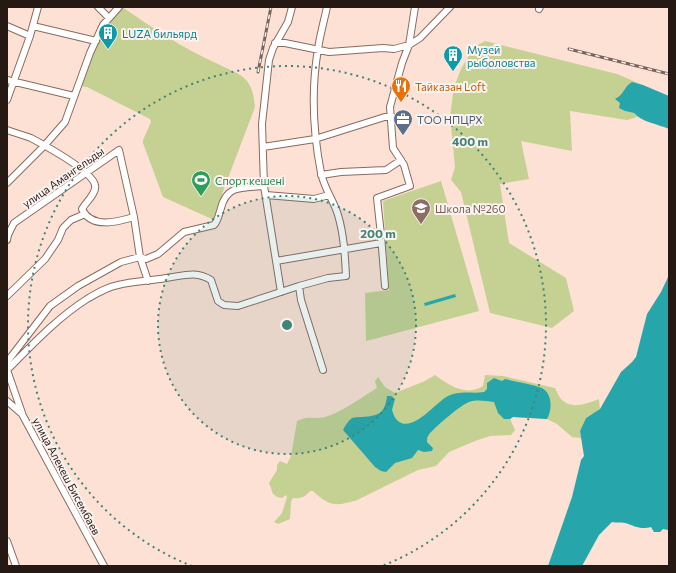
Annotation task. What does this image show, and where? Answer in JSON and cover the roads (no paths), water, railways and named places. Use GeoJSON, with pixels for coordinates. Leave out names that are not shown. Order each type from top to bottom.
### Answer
{"type":"FeatureCollection","features":[{"type":"Feature","properties":{"kind":"street"},"geometry":{"type":"LineString","coordinates":[[7,100],[30,36],[38,7]]}},
{"type":"Feature","properties":{"kind":"street"},"geometry":{"type":"LineString","coordinates":[[98,7],[109,18]]}},
{"type":"Feature","properties":{"kind":"street"},"geometry":{"type":"LineString","coordinates":[[7,183],[44,146],[65,122],[90,54],[103,25],[119,7]]}},
{"type":"Feature","properties":{"kind":"street"},"geometry":{"type":"LineString","coordinates":[[281,292],[264,186],[262,124],[269,60],[275,43],[288,22],[292,7]]}},
{"type":"Feature","properties":{"kind":"street"},"geometry":{"type":"LineString","coordinates":[[22,414],[7,370],[46,330],[69,311],[100,292],[117,285],[192,273],[200,274],[211,280],[218,301],[227,305],[238,306],[299,286],[328,278],[346,276],[344,249],[338,215],[322,175],[315,139],[313,118],[314,85],[318,49],[327,7]]}},
{"type":"Feature","properties":{"kind":"street"},"geometry":{"type":"LineString","coordinates":[[385,286],[377,198],[410,186],[404,165],[393,148],[390,107],[402,63],[409,45],[415,7]]}},
{"type":"Feature","properties":{"kind":"street"},"geometry":{"type":"LineString","coordinates":[[275,43],[285,43],[318,49],[322,52],[383,48],[394,49],[409,45],[420,38],[450,7]]}},
{"type":"Feature","properties":{"kind":"street"},"geometry":{"type":"LineString","coordinates":[[7,26],[30,36]]}},
{"type":"Feature","properties":{"kind":"street"},"geometry":{"type":"LineString","coordinates":[[33,26],[96,41]]}},
{"type":"Feature","properties":{"kind":"street"},"geometry":{"type":"LineString","coordinates":[[7,80],[74,96]]}},
{"type":"Feature","properties":{"kind":"street"},"geometry":{"type":"LineString","coordinates":[[263,147],[315,139],[391,115]]}},
{"type":"Feature","properties":{"kind":"street"},"geometry":{"type":"LineString","coordinates":[[7,130],[30,138],[87,173],[93,179],[95,190],[85,202],[82,209],[91,220],[116,222],[134,217],[140,257],[148,281]]}},
{"type":"Feature","properties":{"kind":"street","name":"улица Амангельды"},"geometry":{"type":"LineString","coordinates":[[7,240],[8,231],[14,223],[119,150],[134,217]]}},
{"type":"Feature","properties":{"kind":"street"},"geometry":{"type":"LineString","coordinates":[[322,175],[341,172],[386,170],[401,160]]}},
{"type":"Feature","properties":{"kind":"street"},"geometry":{"type":"LineString","coordinates":[[7,362],[50,306],[78,286],[121,262],[140,257],[146,259],[153,257],[184,232],[214,225],[218,219],[222,204],[230,191],[238,188],[264,186]]}},
{"type":"Feature","properties":{"kind":"street"},"geometry":{"type":"LineString","coordinates":[[266,195],[314,199],[330,195]]}},
{"type":"Feature","properties":{"kind":"street"},"geometry":{"type":"LineString","coordinates":[[7,296],[45,259],[58,240],[63,228],[71,220],[85,214]]}},
{"type":"Feature","properties":{"kind":"street"},"geometry":{"type":"LineString","coordinates":[[276,261],[381,243]]}},
{"type":"Feature","properties":{"kind":"street"},"geometry":{"type":"LineString","coordinates":[[299,286],[301,300],[323,370]]}},
{"type":"Feature","properties":{"kind":"street","name":"улица Алекеш Бисембаев"},"geometry":{"type":"LineString","coordinates":[[7,401],[22,414],[104,566]]}},
{"type":"Feature","properties":{"kind":"street"},"geometry":{"type":"LineString","coordinates":[[7,541],[16,566]]}},
{"type":"Feature","properties":{"kind":"water"},"geometry":{"type":"Polygon","coordinates":[[[632,82],[669,96],[669,129],[645,121],[634,113],[619,108],[620,103],[615,99],[621,95],[627,86],[632,82]]]}},
{"type":"Feature","properties":{"kind":"water"},"geometry":{"type":"Polygon","coordinates":[[[669,275],[669,529],[654,532],[651,527],[641,528],[625,523],[612,522],[599,535],[582,566],[548,566],[572,497],[581,460],[584,456],[580,431],[586,418],[600,409],[621,372],[636,357],[647,314],[661,292],[669,275]]]}},
{"type":"Feature","properties":{"kind":"water"},"geometry":{"type":"Polygon","coordinates":[[[455,294],[456,297],[425,306],[424,303],[455,294]]]}},
{"type":"Feature","properties":{"kind":"water"},"geometry":{"type":"Polygon","coordinates":[[[494,378],[502,381],[505,379],[533,385],[546,391],[550,398],[551,407],[547,419],[513,417],[510,419],[504,419],[498,413],[494,402],[478,400],[472,401],[460,407],[447,417],[428,436],[427,442],[433,448],[432,451],[424,452],[418,450],[412,458],[395,463],[386,472],[375,467],[343,430],[352,418],[368,417],[380,413],[384,407],[387,396],[391,396],[395,399],[392,410],[397,420],[404,424],[410,423],[424,416],[452,394],[484,392],[487,389],[487,383],[494,378]]]}},
{"type":"Feature","properties":{"kind":"railway"},"geometry":{"type":"LineString","coordinates":[[258,72],[271,7]]}},
{"type":"Feature","properties":{"kind":"railway"},"geometry":{"type":"LineString","coordinates":[[569,49],[669,74]]}},
{"type":"Feature","properties":{"kind":"place","name":"LUZA бильярд"},"geometry":{"type":"Point","coordinates":[108,50]}},
{"type":"Feature","properties":{"kind":"place","name":"Музей рыболовства"},"geometry":{"type":"Point","coordinates":[453,72]}},
{"type":"Feature","properties":{"kind":"place","name":"Тайказан Loft"},"geometry":{"type":"Point","coordinates":[401,103]}},
{"type":"Feature","properties":{"kind":"place","name":"ТОО НПЦРХ"},"geometry":{"type":"Point","coordinates":[403,136]}},
{"type":"Feature","properties":{"kind":"place","name":"Спорт кешені"},"geometry":{"type":"Point","coordinates":[201,197]}},
{"type":"Feature","properties":{"kind":"place","name":"Школа №260"},"geometry":{"type":"Point","coordinates":[421,225]}}]}
